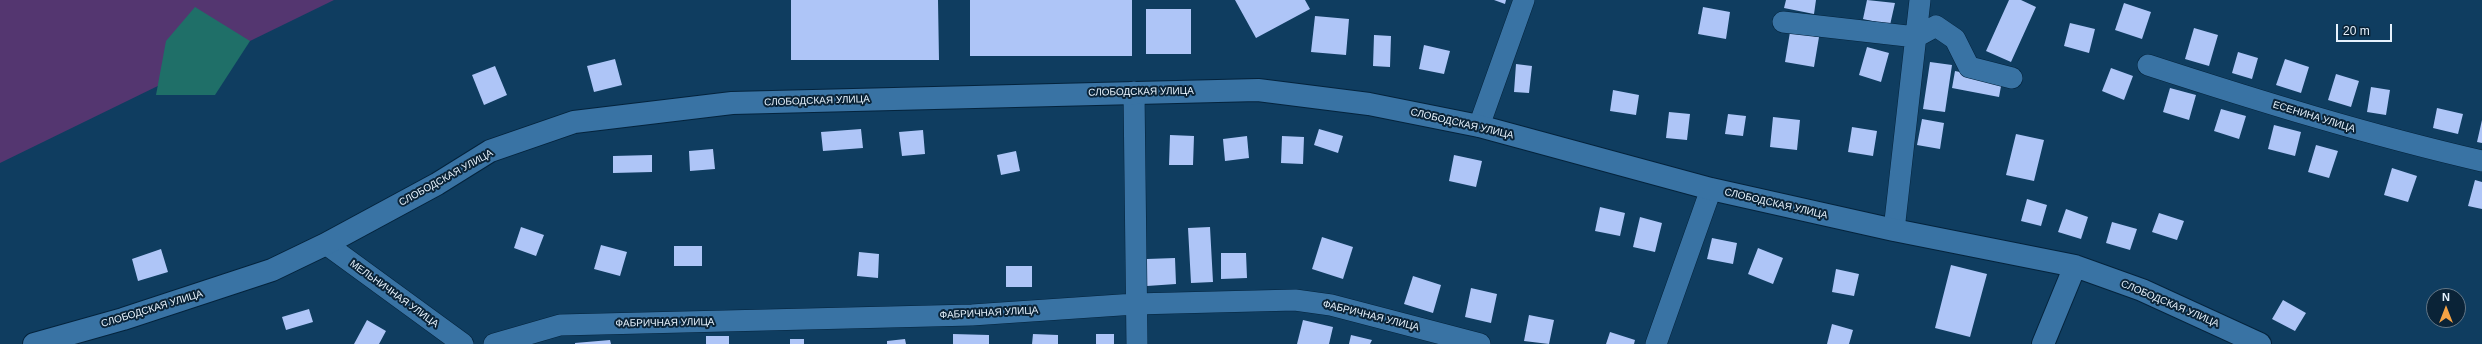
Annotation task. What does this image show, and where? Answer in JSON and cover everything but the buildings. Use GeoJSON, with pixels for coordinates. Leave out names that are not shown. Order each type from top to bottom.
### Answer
{"type":"FeatureCollection","features":[{"type":"Feature","properties":{"kind":"street"},"geometry":{"type":"LineString","coordinates":[[1479,126],[1524,0]]}},
{"type":"Feature","properties":{"kind":"street"},"geometry":{"type":"LineString","coordinates":[[1894,230],[1920,0]]}},
{"type":"Feature","properties":{"kind":"street"},"geometry":{"type":"LineString","coordinates":[[1783,22],[1916,37],[1936,26],[1954,39],[1969,67],[2012,78]]}},
{"type":"Feature","properties":{"kind":"street","name":"ЕСЕНИНА УЛИЦА"},"geometry":{"type":"LineString","coordinates":[[2148,65],[2324,121],[2401,142],[2482,161]]}},
{"type":"Feature","properties":{"kind":"street","name":"СЛОБОДСКАЯ УЛИЦА"},"geometry":{"type":"LineString","coordinates":[[34,344],[123,319],[272,270],[326,244],[437,184],[490,152],[574,122],[732,103],[1258,90],[1368,104],[1479,126],[1711,189],[1894,230],[2075,266],[2142,290],[2260,344]]}},
{"type":"Feature","properties":{"kind":"street"},"geometry":{"type":"LineString","coordinates":[[1134,92],[1135,304],[1137,344]]}},
{"type":"Feature","properties":{"kind":"street"},"geometry":{"type":"LineString","coordinates":[[1656,344],[1711,189]]}},
{"type":"Feature","properties":{"kind":"street","name":"МЕЛЬНИЧНАЯ УЛИЦА"},"geometry":{"type":"LineString","coordinates":[[326,244],[462,344]]}},
{"type":"Feature","properties":{"kind":"street"},"geometry":{"type":"LineString","coordinates":[[2043,344],[2075,266]]}},
{"type":"Feature","properties":{"kind":"street","name":"ФАБРИЧНАЯ УЛИЦА"},"geometry":{"type":"LineString","coordinates":[[494,344],[560,325],[972,315],[1135,304],[1295,300],[1330,304],[1480,344]]}},
{"type":"Feature","properties":{"kind":"shaded area"},"geometry":{"type":"Polygon","coordinates":[[[0,0],[334,0],[0,163],[0,0]]]}},
{"type":"Feature","properties":{"kind":"shaded area"},"geometry":{"type":"Polygon","coordinates":[[[195,7],[250,41],[215,95],[156,95],[166,41],[195,7]]]}}]}
